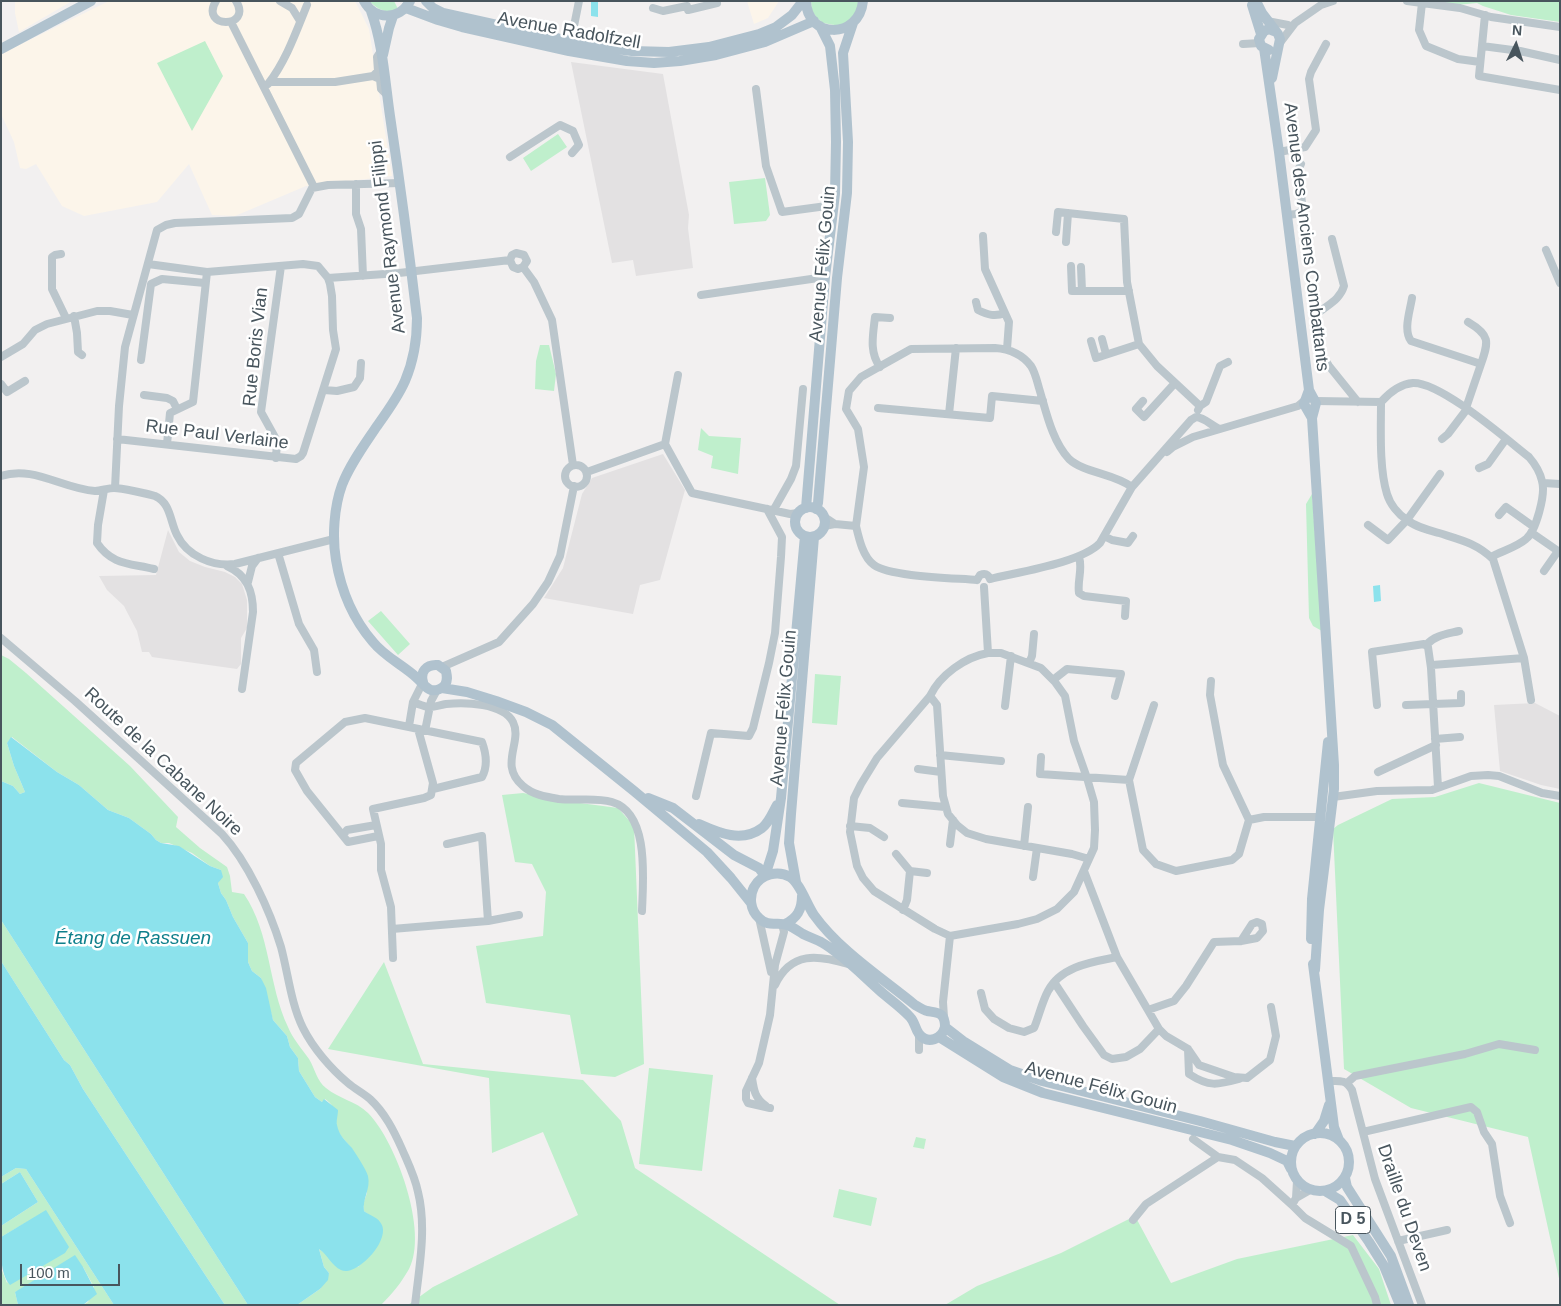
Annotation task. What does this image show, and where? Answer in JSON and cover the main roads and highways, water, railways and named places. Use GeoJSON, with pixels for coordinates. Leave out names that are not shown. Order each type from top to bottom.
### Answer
{"type":"FeatureCollection","features":[{"type":"Feature","properties":{"kind":"main road"},"geometry":{"type":"LineString","coordinates":[[64,16],[78,1]]}},
{"type":"Feature","properties":{"kind":"main road"},"geometry":{"type":"LineString","coordinates":[[1,49],[91,1]]}},
{"type":"Feature","properties":{"kind":"main road","name":"Avenue Raymond Filippi"},"geometry":{"type":"LineString","coordinates":[[364,1],[371,11],[375,22],[381,55],[417,318],[417,342],[404,382],[354,462],[342,485],[333,529],[335,558],[340,582],[359,625],[373,643],[388,657],[423,682]]}},
{"type":"Feature","properties":{"kind":"main road","name":"Avenue Radolfzell"},"geometry":{"type":"LineString","coordinates":[[426,1],[433,8],[443,13],[571,41],[632,51],[669,52],[733,42],[776,27],[792,15],[805,1]]}},
{"type":"Feature","properties":{"kind":"main road","name":"Avenue Félix Gouin"},"geometry":{"type":"LineString","coordinates":[[805,1],[808,11],[830,46],[835,90],[836,142],[834,205],[825,277],[808,515]]}},
{"type":"Feature","properties":{"kind":"main road","name":"Avenue Félix Gouin"},"geometry":{"type":"LineString","coordinates":[[808,515],[818,503],[837,278],[847,193],[848,142],[843,53],[854,23],[862,10],[863,1]]}},
{"type":"Feature","properties":{"kind":"main road","name":"Avenue des Anciens Combattants"},"geometry":{"type":"LineString","coordinates":[[1251,1],[1262,42],[1271,89],[1310,403],[1333,738],[1330,791],[1324,818],[1310,924],[1312,959],[1315,970],[1330,1102],[1334,1127],[1339,1140]]}},
{"type":"Feature","properties":{"kind":"main road"},"geometry":{"type":"LineString","coordinates":[[1256,1],[1258,9],[1275,31],[1280,39],[1277,47],[1271,50],[1262,42],[1266,30],[1275,31]]}},
{"type":"Feature","properties":{"kind":"main road"},"geometry":{"type":"LineString","coordinates":[[371,11],[381,16],[393,16],[408,4]]}},
{"type":"Feature","properties":{"kind":"main road","name":"Avenue Radolfzell"},"geometry":{"type":"LineString","coordinates":[[408,4],[456,25],[592,56],[654,62],[680,61],[716,55],[765,42],[817,24]]}},
{"type":"Feature","properties":{"kind":"main road","name":"Avenue Raymond Filippi"},"geometry":{"type":"LineString","coordinates":[[381,55],[393,16]]}},
{"type":"Feature","properties":{"kind":"main road"},"geometry":{"type":"LineString","coordinates":[[817,24],[837,30],[854,23]]}},
{"type":"Feature","properties":{"kind":"main road","name":"Avenue des Anciens Combattants"},"geometry":{"type":"LineString","coordinates":[[1271,89],[1277,47]]}},
{"type":"Feature","properties":{"kind":"main road"},"geometry":{"type":"LineString","coordinates":[[808,515],[822,531],[809,536],[797,530],[808,515]]}},
{"type":"Feature","properties":{"kind":"main road","name":"Avenue Félix Gouin"},"geometry":{"type":"LineString","coordinates":[[809,536],[781,798],[773,851],[765,876],[759,880],[753,889],[751,903],[754,912],[766,923],[773,925],[784,924],[821,942],[850,964],[911,1018],[918,1030],[1017,1084],[1043,1093],[1232,1140],[1270,1153],[1286,1161],[1291,1169]]}},
{"type":"Feature","properties":{"kind":"main road","name":"Avenue Félix Gouin"},"geometry":{"type":"LineString","coordinates":[[809,536],[789,843],[796,882],[813,914],[832,937],[915,1005],[931,1011],[963,1042],[1010,1070],[1042,1082],[1296,1146]]}},
{"type":"Feature","properties":{"kind":"main road"},"geometry":{"type":"LineString","coordinates":[[404,668],[414,670],[426,668],[434,664],[442,667],[455,686],[467,692]]}},
{"type":"Feature","properties":{"kind":"main road"},"geometry":{"type":"LineString","coordinates":[[426,668],[422,676],[427,688],[467,692],[496,700],[552,725],[707,852],[751,903]]}},
{"type":"Feature","properties":{"kind":"main road"},"geometry":{"type":"LineString","coordinates":[[439,689],[446,684],[448,678]]}},
{"type":"Feature","properties":{"kind":"main road"},"geometry":{"type":"LineString","coordinates":[[634,791],[657,803],[673,808],[734,855],[759,868],[765,876],[781,874],[796,882]]}},
{"type":"Feature","properties":{"kind":"main road"},"geometry":{"type":"LineString","coordinates":[[687,818],[722,834],[743,837],[763,828],[781,798]]}},
{"type":"Feature","properties":{"kind":"main road"},"geometry":{"type":"LineString","coordinates":[[784,924],[798,914],[801,909],[802,896]]}},
{"type":"Feature","properties":{"kind":"main road"},"geometry":{"type":"LineString","coordinates":[[918,1030],[918,1018],[931,1011]]}},
{"type":"Feature","properties":{"kind":"main road"},"geometry":{"type":"LineString","coordinates":[[934,1038],[944,1032],[944,1022]]}},
{"type":"Feature","properties":{"kind":"main road","name":"Avenue des Anciens Combattants"},"geometry":{"type":"LineString","coordinates":[[1314,1134],[1324,1121],[1330,1102]]}},
{"type":"Feature","properties":{"kind":"main road"},"geometry":{"type":"LineString","coordinates":[[1314,1134],[1327,1134],[1339,1140],[1348,1158],[1348,1172],[1345,1178],[1336,1186],[1325,1191],[1310,1190],[1297,1181],[1291,1169],[1291,1157],[1296,1146],[1304,1138],[1314,1134]]}},
{"type":"Feature","properties":{"kind":"main road","name":"D 5"},"geometry":{"type":"LineString","coordinates":[[1345,1178],[1353,1196],[1391,1256],[1410,1305]]}},
{"type":"Feature","properties":{"kind":"main road","name":"D 5"},"geometry":{"type":"LineString","coordinates":[[1325,1191],[1340,1200],[1369,1242],[1384,1266],[1400,1305]]}},
{"type":"Feature","properties":{"kind":"water"},"geometry":{"type":"Polygon","coordinates":[[[591,1],[598,1],[598,17],[591,16],[591,1]]]}},
{"type":"Feature","properties":{"kind":"water"},"geometry":{"type":"Polygon","coordinates":[[[1380,585],[1381,601],[1374,602],[1373,586],[1380,585]]]}},
{"type":"Feature","properties":{"kind":"water","name":"Étang de Rassuen"},"geometry":{"type":"Polygon","coordinates":[[[11,737],[57,772],[79,785],[108,810],[129,818],[161,843],[179,846],[210,866],[221,870],[223,877],[218,883],[221,893],[248,943],[248,962],[252,971],[261,978],[266,988],[273,1020],[287,1036],[290,1047],[298,1058],[299,1071],[315,1097],[322,1102],[324,1099],[338,1110],[337,1123],[339,1132],[356,1154],[368,1176],[369,1181],[364,1211],[379,1220],[383,1229],[378,1246],[371,1255],[364,1263],[348,1271],[338,1268],[319,1249],[324,1267],[329,1273],[328,1280],[320,1289],[297,1305],[248,1305],[1,920],[1,781],[13,786],[20,794],[25,792],[7,743],[11,737]]]}},
{"type":"Feature","properties":{"kind":"water","name":"Étang de Rassuen"},"geometry":{"type":"Polygon","coordinates":[[[1,961],[225,1305],[114,1305],[26,1169],[16,1168],[1,1177],[1,961]]]}},
{"type":"Feature","properties":{"kind":"water"},"geometry":{"type":"Polygon","coordinates":[[[20,1172],[38,1202],[1,1226],[1,1184],[20,1172]]]}},
{"type":"Feature","properties":{"kind":"water"},"geometry":{"type":"Polygon","coordinates":[[[46,1210],[69,1247],[65,1253],[10,1285],[4,1275],[1,1237],[46,1210]]]}},
{"type":"Feature","properties":{"kind":"water"},"geometry":{"type":"Polygon","coordinates":[[[75,1255],[97,1294],[83,1305],[18,1305],[15,1292],[75,1255]]]}}]}
